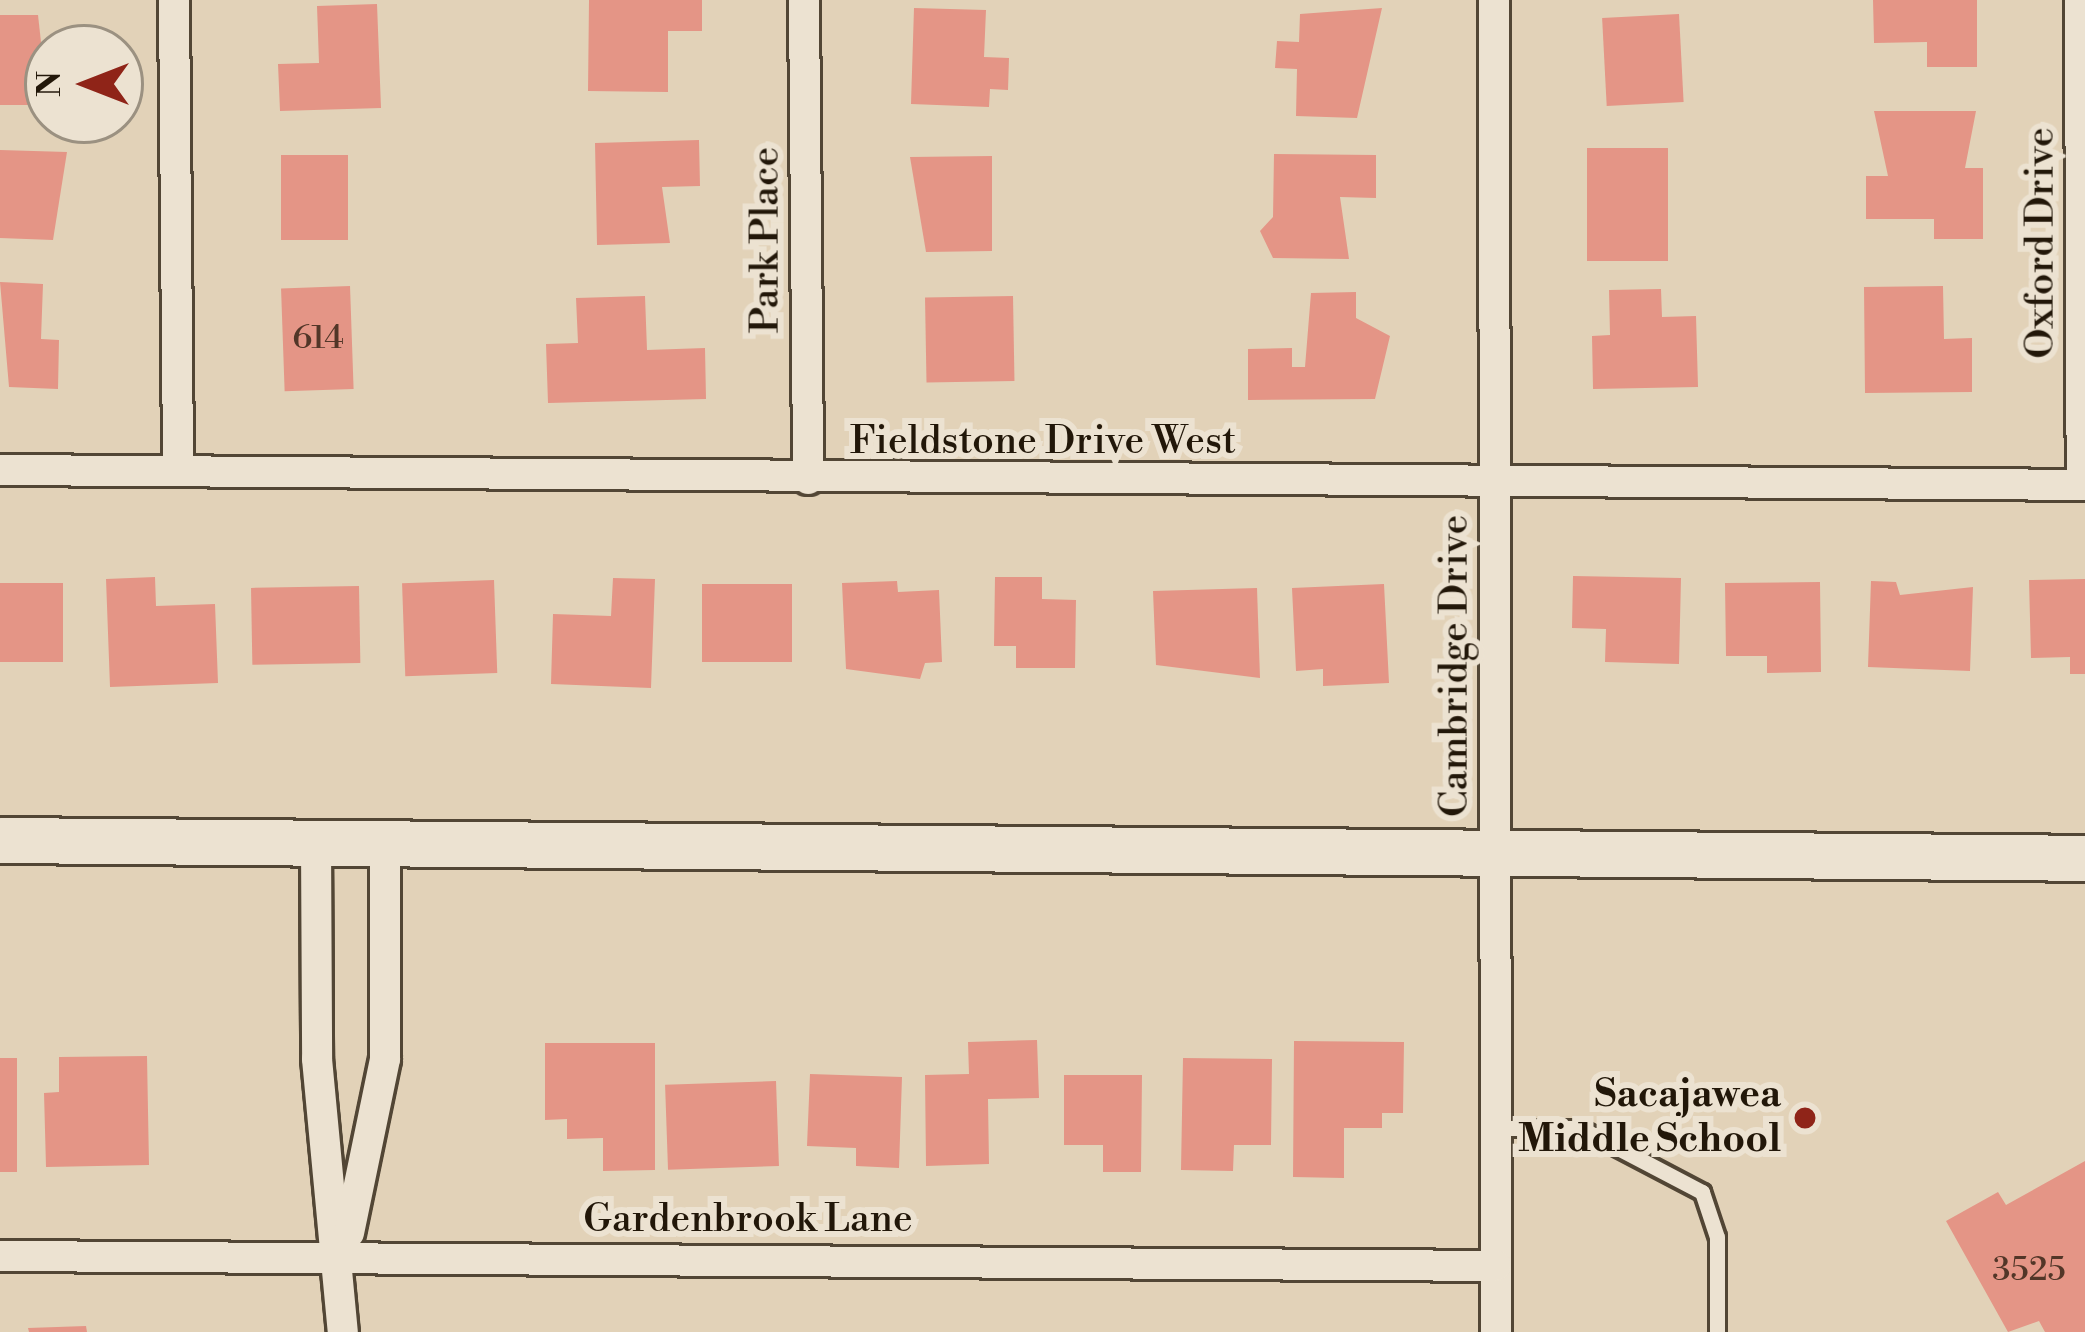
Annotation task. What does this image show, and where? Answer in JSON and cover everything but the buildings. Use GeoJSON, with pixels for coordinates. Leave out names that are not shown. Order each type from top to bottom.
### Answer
{"type":"FeatureCollection","features":[{"type":"Feature","properties":{"kind":"street"},"geometry":{"type":"LineString","coordinates":[[174,0],[178,470]]}},
{"type":"Feature","properties":{"kind":"street","name":"Park Place"},"geometry":{"type":"LineString","coordinates":[[804,0],[808,479]]}},
{"type":"Feature","properties":{"kind":"street","name":"Cambridge Drive"},"geometry":{"type":"LineString","coordinates":[[1494,0],[1496,1332]]}},
{"type":"Feature","properties":{"kind":"street","name":"Oxford Drive"},"geometry":{"type":"LineString","coordinates":[[2080,0],[2084,485]]}},
{"type":"Feature","properties":{"kind":"street","name":"Fieldstone Drive West"},"geometry":{"type":"LineString","coordinates":[[0,470],[2084,485]]}},
{"type":"Feature","properties":{"kind":"street"},"geometry":{"type":"LineString","coordinates":[[0,840],[2085,858]]}},
{"type":"Feature","properties":{"kind":"street"},"geometry":{"type":"LineString","coordinates":[[316,843],[317,1059],[344,1256],[343,1332]]}},
{"type":"Feature","properties":{"kind":"street"},"geometry":{"type":"LineString","coordinates":[[344,1256],[385,1059],[385,843]]}},
{"type":"Feature","properties":{"kind":"street","name":"Gardenbrook Lane"},"geometry":{"type":"LineString","coordinates":[[0,1256],[1496,1266]]}},
{"type":"Feature","properties":{"kind":"lane"},"geometry":{"type":"LineString","coordinates":[[1496,1127],[1580,1128],[1702,1192],[1717,1237],[1718,1332]]}},
{"type":"Feature","properties":{"kind":"place","name":"Sacajawea Middle School"},"geometry":{"type":"Point","coordinates":[1805,1118]}}]}
